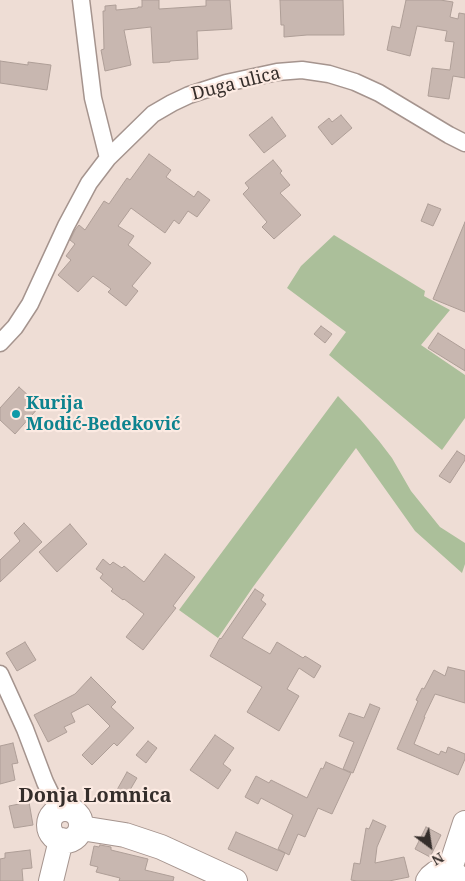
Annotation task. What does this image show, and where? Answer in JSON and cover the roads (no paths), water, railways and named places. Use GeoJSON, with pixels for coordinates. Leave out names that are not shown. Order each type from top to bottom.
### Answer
{"type":"FeatureCollection","features":[{"type":"Feature","properties":{"kind":"street"},"geometry":{"type":"LineString","coordinates":[[81,0],[93,98],[108,158]]}},
{"type":"Feature","properties":{"kind":"street","name":"Duga ulica"},"geometry":{"type":"LineString","coordinates":[[0,342],[15,327],[30,304],[66,226],[89,183],[108,158],[153,114],[172,102],[226,83],[277,72],[302,70],[329,74],[355,82],[379,93],[465,143]]}},
{"type":"Feature","properties":{"kind":"street"},"geometry":{"type":"LineString","coordinates":[[0,674],[59,811],[51,818],[50,824],[50,830],[57,838],[71,834],[119,834],[148,843],[198,863],[235,881]]}},
{"type":"Feature","properties":{"kind":"street"},"geometry":{"type":"LineString","coordinates":[[446,878],[465,823]]}},
{"type":"Feature","properties":{"kind":"street"},"geometry":{"type":"LineString","coordinates":[[52,881],[71,834]]}},
{"type":"Feature","properties":{"kind":"place","name":"Kurija Modić-Bedeković"},"geometry":{"type":"Point","coordinates":[16,414]}},
{"type":"Feature","properties":{"kind":"district","name":"Donja Lomnica"},"geometry":{"type":"Point","coordinates":[95,796]}}]}
